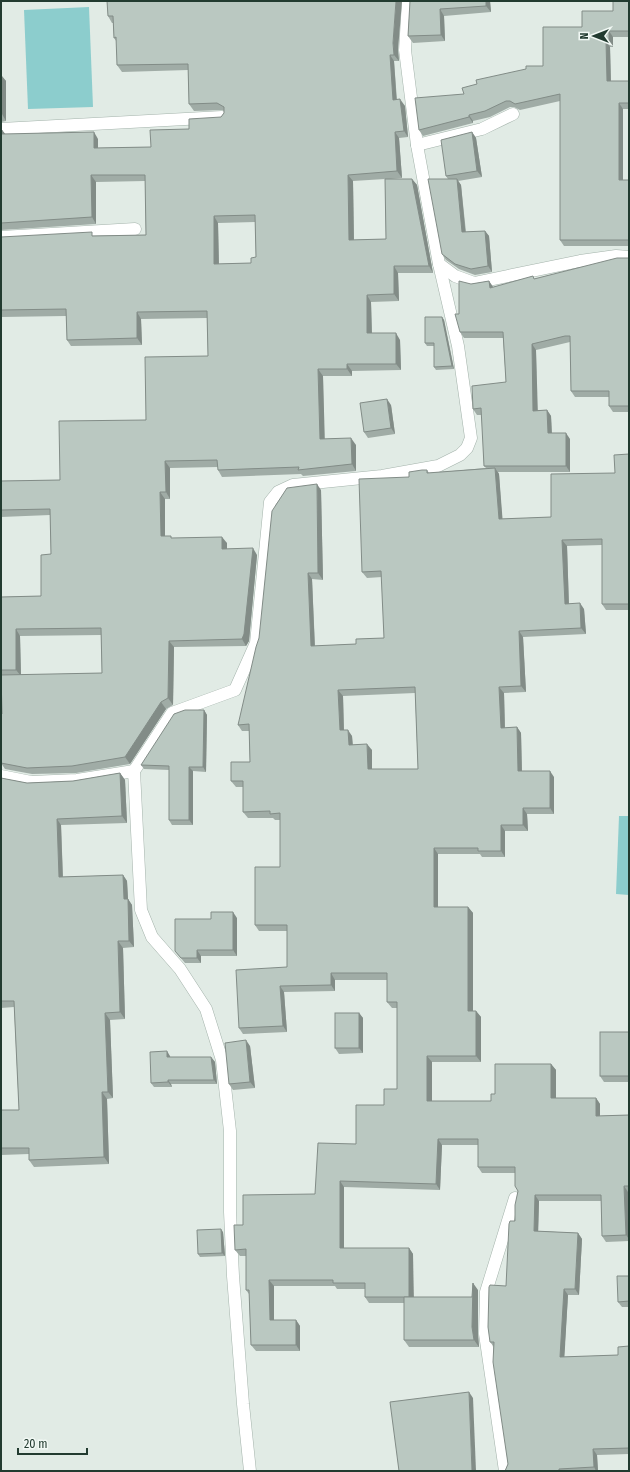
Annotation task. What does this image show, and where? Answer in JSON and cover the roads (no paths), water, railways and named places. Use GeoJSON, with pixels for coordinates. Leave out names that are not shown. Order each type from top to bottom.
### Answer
{"type":"FeatureCollection","features":[{"type":"Feature","properties":{"kind":"street"},"geometry":{"type":"LineString","coordinates":[[250,1471],[233,1276],[230,1212],[230,1131],[222,1060],[206,1009],[180,969],[152,937],[141,910],[134,771],[172,713],[235,690],[256,644],[270,502],[278,492],[293,485],[382,476],[438,466],[460,455],[467,448],[471,438],[458,346],[439,264],[417,145],[405,50],[408,1]]}},
{"type":"Feature","properties":{"kind":"street"},"geometry":{"type":"LineString","coordinates":[[417,145],[482,129],[513,114]]}},
{"type":"Feature","properties":{"kind":"street"},"geometry":{"type":"LineString","coordinates":[[1,129],[222,117]]}},
{"type":"Feature","properties":{"kind":"street"},"geometry":{"type":"LineString","coordinates":[[1,237],[135,229]]}},
{"type":"Feature","properties":{"kind":"street"},"geometry":{"type":"LineString","coordinates":[[439,264],[455,276],[474,283],[580,261],[616,256],[629,257]]}},
{"type":"Feature","properties":{"kind":"street"},"geometry":{"type":"LineString","coordinates":[[1,776],[39,782],[77,780],[134,771]]}},
{"type":"Feature","properties":{"kind":"street"},"geometry":{"type":"LineString","coordinates":[[505,1471],[488,1362],[485,1334],[485,1313],[486,1292],[515,1198]]}},
{"type":"Feature","properties":{"kind":"water"},"geometry":{"type":"Polygon","coordinates":[[[89,7],[93,107],[28,109],[24,10],[89,7]]]}},
{"type":"Feature","properties":{"kind":"water"},"geometry":{"type":"Polygon","coordinates":[[[619,816],[629,816],[629,895],[616,894],[619,816]]]}}]}
